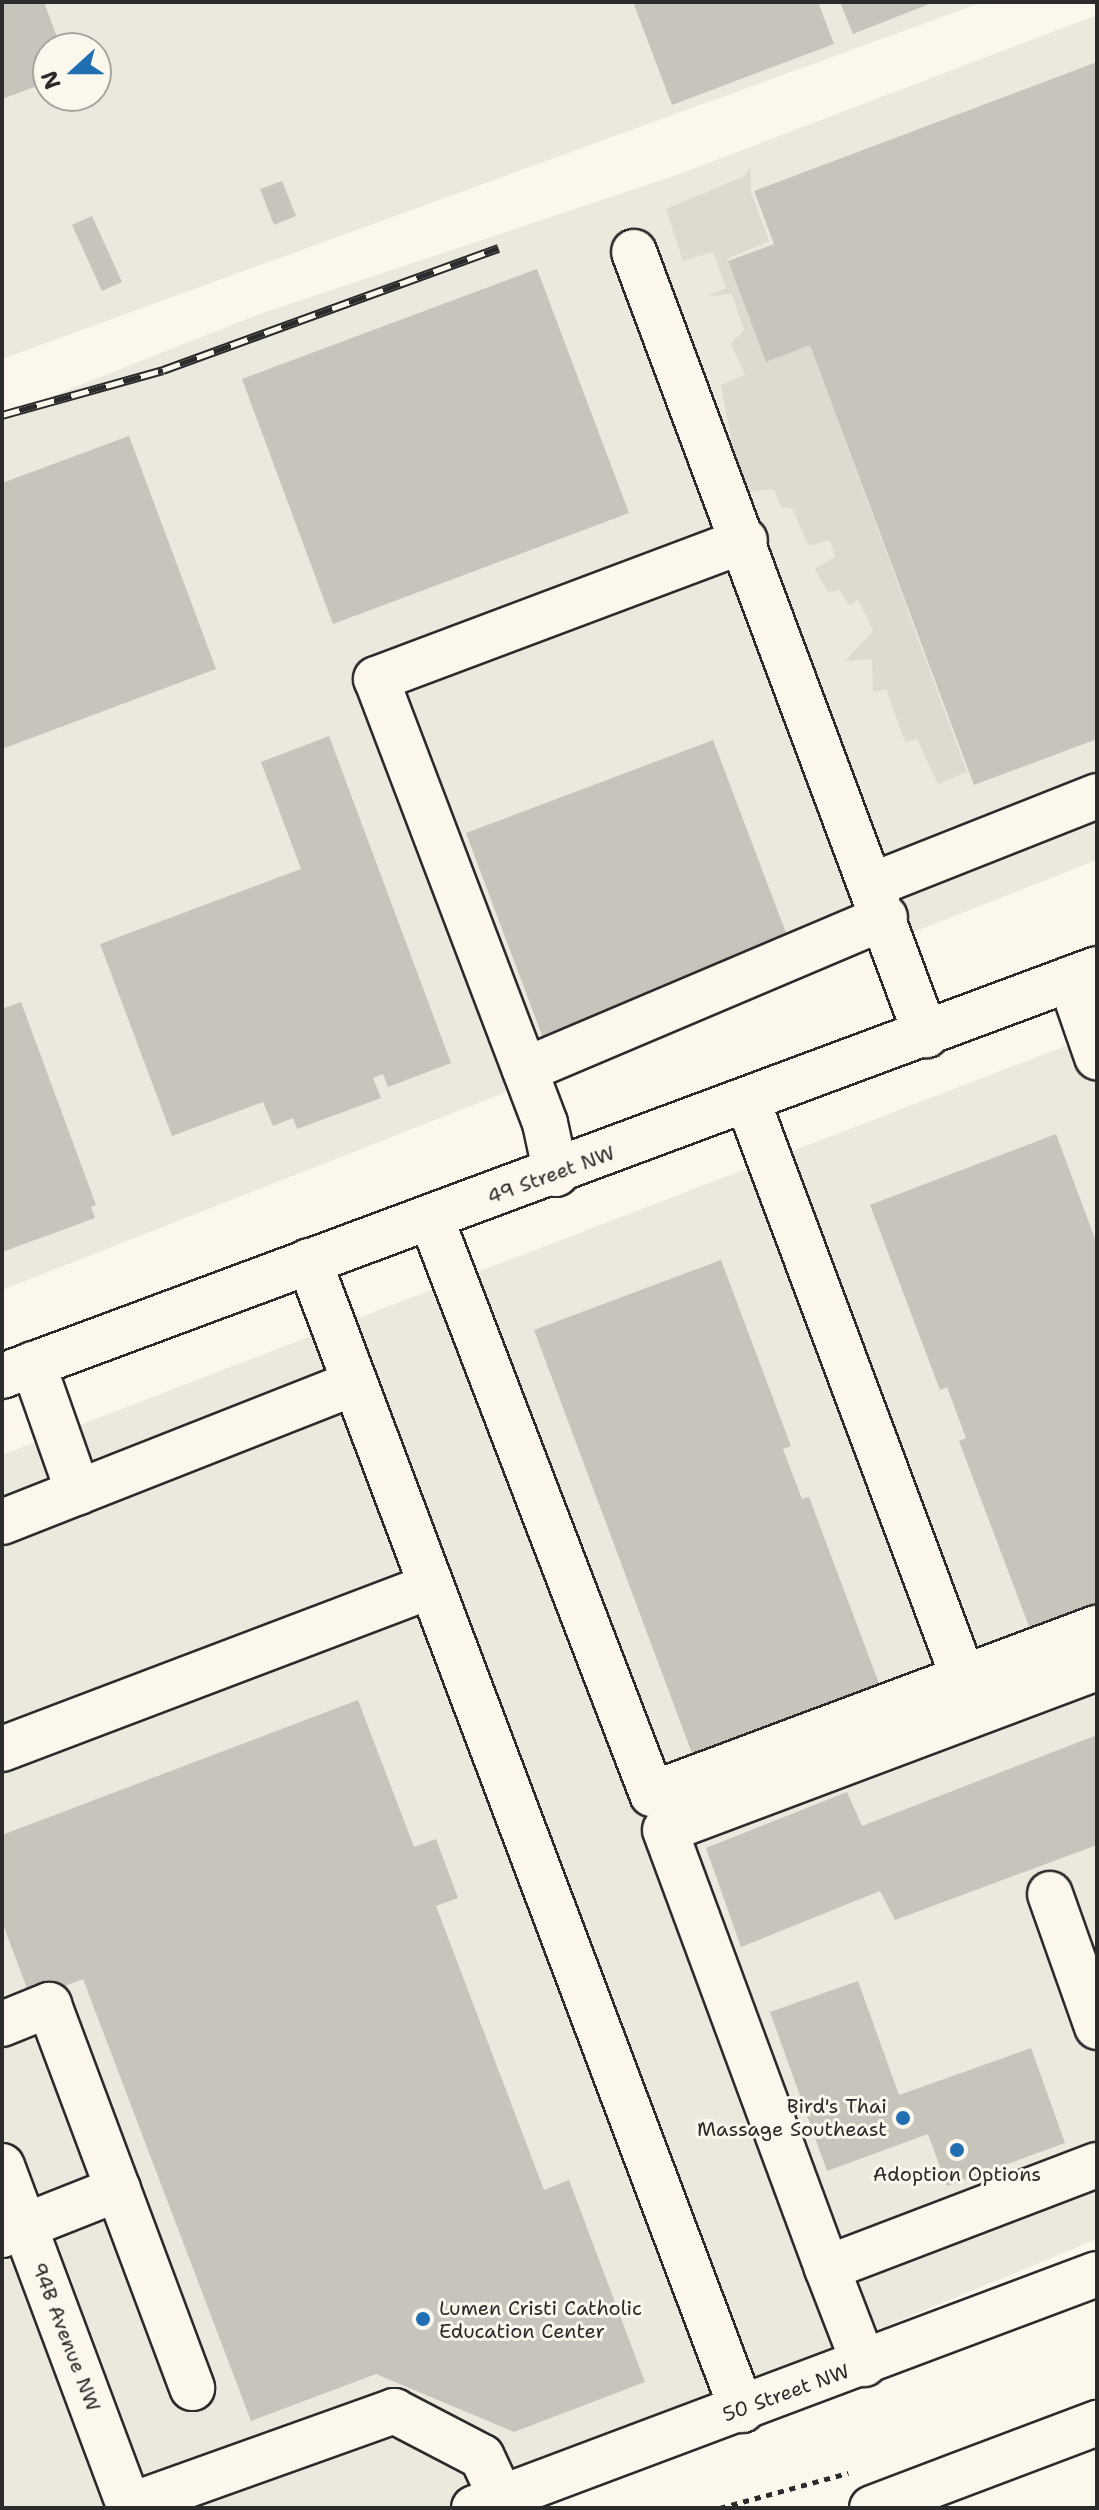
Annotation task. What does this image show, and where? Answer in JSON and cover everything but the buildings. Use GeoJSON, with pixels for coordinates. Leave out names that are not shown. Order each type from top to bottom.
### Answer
{"type":"FeatureCollection","features":[{"type":"Feature","properties":{"kind":"street"},"geometry":{"type":"LineString","coordinates":[[634,252],[880,900],[926,1035]]}},
{"type":"Feature","properties":{"kind":"street"},"geometry":{"type":"LineString","coordinates":[[556,1174],[525,1070],[376,679],[745,540]]}},
{"type":"Feature","properties":{"kind":"street"},"geometry":{"type":"LineString","coordinates":[[525,1070],[1097,796]]}},
{"type":"Feature","properties":{"kind":"street"},"geometry":{"type":"LineString","coordinates":[[1084,974],[1097,1057]]}},
{"type":"Feature","properties":{"kind":"street","name":"49 Street NW"},"geometry":{"type":"LineString","coordinates":[[17,1370],[309,1261],[556,1174],[1084,974]]}},
{"type":"Feature","properties":{"kind":"street"},"geometry":{"type":"LineString","coordinates":[[748,1102],[963,1677]]}},
{"type":"Feature","properties":{"kind":"street"},"geometry":{"type":"LineString","coordinates":[[431,1218],[652,1794],[1097,1628]]}},
{"type":"Feature","properties":{"kind":"street"},"geometry":{"type":"LineString","coordinates":[[309,1261],[742,2410]]}},
{"type":"Feature","properties":{"kind":"street"},"geometry":{"type":"LineString","coordinates":[[17,1370],[78,1492]]}},
{"type":"Feature","properties":{"kind":"street"},"geometry":{"type":"LineString","coordinates":[[2,1522],[355,1383]]}},
{"type":"Feature","properties":{"kind":"street"},"geometry":{"type":"LineString","coordinates":[[2,1749],[431,1586]]}},
{"type":"Feature","properties":{"kind":"street"},"geometry":{"type":"LineString","coordinates":[[864,2364],[665,1830],[1097,1668]]}},
{"type":"Feature","properties":{"kind":"street"},"geometry":{"type":"LineString","coordinates":[[1050,1894],[1097,2027]]}},
{"type":"Feature","properties":{"kind":"street"},"geometry":{"type":"LineString","coordinates":[[2,2024],[49,2005],[192,2388]]}},
{"type":"Feature","properties":{"kind":"street"},"geometry":{"type":"LineString","coordinates":[[827,2268],[1097,2165]]}},
{"type":"Feature","properties":{"kind":"street","name":"94B Avenue NW"},"geometry":{"type":"LineString","coordinates":[[2,2166],[13,2230],[129,2507]]}},
{"type":"Feature","properties":{"kind":"street"},"geometry":{"type":"LineString","coordinates":[[13,2230],[118,2189]]}},
{"type":"Feature","properties":{"kind":"street","name":"50 Street NW"},"geometry":{"type":"LineString","coordinates":[[487,2503],[742,2410],[1097,2274]]}},
{"type":"Feature","properties":{"kind":"street"},"geometry":{"type":"LineString","coordinates":[[129,2507],[394,2411],[482,2457],[487,2503]]}},
{"type":"Feature","properties":{"kind":"street"},"geometry":{"type":"LineString","coordinates":[[872,2508],[1097,2423]]}},
{"type":"Feature","properties":{"kind":"shaded area"},"geometry":{"type":"Polygon","coordinates":[[[2,2],[983,2],[2,359],[2,2]]]}},
{"type":"Feature","properties":{"kind":"shaded area"},"geometry":{"type":"Polygon","coordinates":[[[1097,15],[1097,860],[2,1290],[2,416],[257,315],[677,175],[1097,15]]]}},
{"type":"Feature","properties":{"kind":"shaded area"},"geometry":{"type":"Polygon","coordinates":[[[750,167],[751,192],[769,241],[727,259],[766,361],[810,345],[967,772],[938,784],[917,739],[905,742],[886,689],[873,692],[872,659],[845,661],[873,631],[858,599],[850,606],[839,590],[828,592],[815,569],[835,557],[830,540],[809,546],[792,508],[781,507],[774,489],[744,492],[740,485],[721,385],[745,375],[731,343],[744,330],[732,294],[709,296],[726,288],[713,252],[683,261],[666,209],[745,176],[750,167]]]}},
{"type":"Feature","properties":{"kind":"shaded area"},"geometry":{"type":"Polygon","coordinates":[[[1097,1034],[1097,2239],[446,2508],[2,2508],[2,1455],[1097,1034]]]}},
{"type":"Feature","properties":{"kind":"railway"},"geometry":{"type":"LineString","coordinates":[[2,415],[163,370],[498,248]]}},
{"type":"Feature","properties":{"kind":"place","name":"Bird's Thai Massage Southeast"},"geometry":{"type":"Point","coordinates":[903,2118]}},
{"type":"Feature","properties":{"kind":"place","name":"Adoption Options"},"geometry":{"type":"Point","coordinates":[957,2150]}},
{"type":"Feature","properties":{"kind":"place","name":"Lumen Cristi Catholic Education Center"},"geometry":{"type":"Point","coordinates":[423,2319]}}]}
